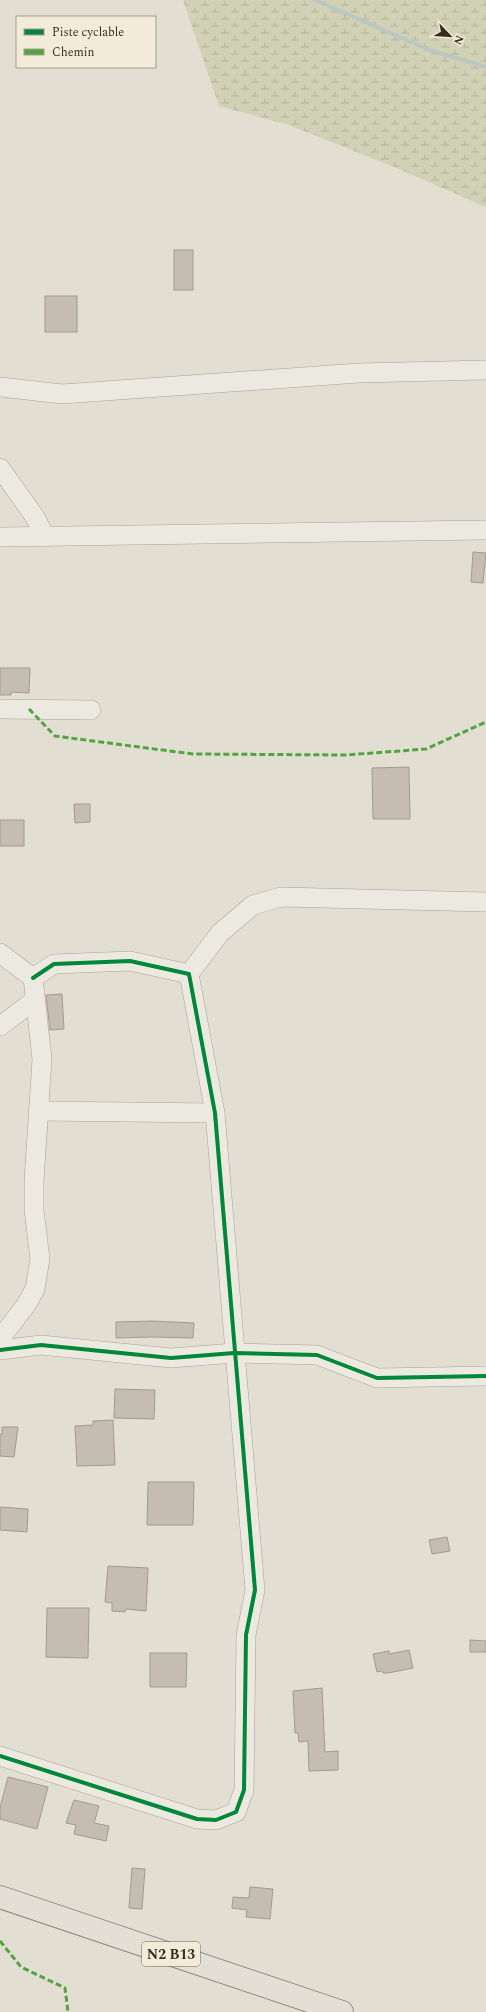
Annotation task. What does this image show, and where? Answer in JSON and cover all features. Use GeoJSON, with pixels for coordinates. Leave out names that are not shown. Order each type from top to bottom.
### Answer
{"type":"FeatureCollection","features":[{"type":"Feature","properties":{"kind":"main road","name":"N2 B13"},"geometry":{"type":"LineString","coordinates":[[0,1897],[342,2012]]}},
{"type":"Feature","properties":{"kind":"street"},"geometry":{"type":"LineString","coordinates":[[0,387],[62,394],[359,373],[486,370]]}},
{"type":"Feature","properties":{"kind":"street"},"geometry":{"type":"LineString","coordinates":[[0,468],[35,517],[45,537]]}},
{"type":"Feature","properties":{"kind":"street"},"geometry":{"type":"LineString","coordinates":[[0,537],[486,530]]}},
{"type":"Feature","properties":{"kind":"street"},"geometry":{"type":"LineString","coordinates":[[0,709],[91,710]]}},
{"type":"Feature","properties":{"kind":"street"},"geometry":{"type":"LineString","coordinates":[[0,1756],[197,1819],[216,1820],[236,1812],[244,1790],[246,1635],[255,1590],[214,1113],[189,974],[220,933],[231,923],[253,905],[281,897],[486,902]]}},
{"type":"Feature","properties":{"kind":"street"},"geometry":{"type":"LineString","coordinates":[[0,953],[33,978],[42,1059],[34,1202],[40,1259],[35,1289],[26,1306],[0,1339]]}},
{"type":"Feature","properties":{"kind":"street"},"geometry":{"type":"LineString","coordinates":[[33,978],[54,964],[130,961],[189,974]]}},
{"type":"Feature","properties":{"kind":"street"},"geometry":{"type":"LineString","coordinates":[[0,1026],[35,1000]]}},
{"type":"Feature","properties":{"kind":"street"},"geometry":{"type":"LineString","coordinates":[[39,1111],[214,1113]]}},
{"type":"Feature","properties":{"kind":"street"},"geometry":{"type":"LineString","coordinates":[[0,1350],[41,1345],[172,1358],[234,1353],[317,1355],[377,1378],[486,1376]]}},
{"type":"Feature","properties":{"kind":"green space"},"geometry":{"type":"Polygon","coordinates":[[[183,0],[486,0],[486,207],[399,169],[289,125],[219,106],[183,0]]]}},
{"type":"Feature","properties":{"kind":"building"},"geometry":{"type":"Polygon","coordinates":[[[174,250],[193,250],[193,290],[174,290],[174,250]]]}},
{"type":"Feature","properties":{"kind":"building"},"geometry":{"type":"Polygon","coordinates":[[[45,296],[77,296],[77,332],[45,332],[45,296]]]}},
{"type":"Feature","properties":{"kind":"building"},"geometry":{"type":"Polygon","coordinates":[[[473,552],[486,553],[483,583],[471,582],[473,552]]]}},
{"type":"Feature","properties":{"kind":"building"},"geometry":{"type":"Polygon","coordinates":[[[0,668],[30,668],[29,693],[11,692],[11,695],[0,695],[0,668]]]}},
{"type":"Feature","properties":{"kind":"building"},"geometry":{"type":"Polygon","coordinates":[[[409,767],[410,819],[373,819],[372,768],[409,767]]]}},
{"type":"Feature","properties":{"kind":"building"},"geometry":{"type":"Polygon","coordinates":[[[74,804],[90,804],[90,822],[75,823],[74,804]]]}},
{"type":"Feature","properties":{"kind":"building"},"geometry":{"type":"Polygon","coordinates":[[[0,820],[24,820],[24,846],[0,846],[0,820]]]}},
{"type":"Feature","properties":{"kind":"building"},"geometry":{"type":"Polygon","coordinates":[[[62,994],[64,1029],[50,1030],[46,995],[62,994]]]}},
{"type":"Feature","properties":{"kind":"building"},"geometry":{"type":"Polygon","coordinates":[[[153,1321],[194,1323],[193,1338],[116,1338],[116,1322],[153,1321]]]}},
{"type":"Feature","properties":{"kind":"building"},"geometry":{"type":"Polygon","coordinates":[[[115,1389],[155,1390],[154,1419],[114,1418],[115,1389]]]}},
{"type":"Feature","properties":{"kind":"building"},"geometry":{"type":"Polygon","coordinates":[[[113,1420],[115,1465],[77,1466],[75,1426],[93,1425],[93,1421],[113,1420]]]}},
{"type":"Feature","properties":{"kind":"building"},"geometry":{"type":"Polygon","coordinates":[[[2,1427],[18,1427],[14,1457],[0,1456],[0,1434],[2,1434],[2,1427]]]}},
{"type":"Feature","properties":{"kind":"building"},"geometry":{"type":"Polygon","coordinates":[[[148,1482],[194,1482],[193,1525],[147,1525],[148,1482]]]}},
{"type":"Feature","properties":{"kind":"building"},"geometry":{"type":"Polygon","coordinates":[[[0,1507],[28,1509],[27,1532],[0,1530],[0,1507]]]}},
{"type":"Feature","properties":{"kind":"building"},"geometry":{"type":"Polygon","coordinates":[[[447,1537],[450,1551],[432,1554],[429,1540],[447,1537]]]}},
{"type":"Feature","properties":{"kind":"building"},"geometry":{"type":"Polygon","coordinates":[[[108,1566],[148,1568],[146,1611],[126,1609],[125,1612],[112,1611],[112,1603],[105,1602],[108,1566]]]}},
{"type":"Feature","properties":{"kind":"building"},"geometry":{"type":"Polygon","coordinates":[[[47,1608],[89,1608],[88,1658],[46,1657],[47,1608]]]}},
{"type":"Feature","properties":{"kind":"building"},"geometry":{"type":"Polygon","coordinates":[[[470,1640],[486,1641],[486,1652],[470,1652],[470,1640]]]}},
{"type":"Feature","properties":{"kind":"building"},"geometry":{"type":"Polygon","coordinates":[[[409,1650],[413,1668],[388,1673],[383,1673],[382,1671],[377,1672],[373,1654],[389,1651],[389,1654],[409,1650]]]}},
{"type":"Feature","properties":{"kind":"building"},"geometry":{"type":"Polygon","coordinates":[[[150,1653],[187,1653],[186,1687],[150,1687],[150,1653]]]}},
{"type":"Feature","properties":{"kind":"building"},"geometry":{"type":"Polygon","coordinates":[[[322,1688],[325,1752],[338,1751],[338,1770],[309,1771],[308,1741],[299,1742],[298,1733],[295,1733],[293,1691],[322,1688]]]}},
{"type":"Feature","properties":{"kind":"building"},"geometry":{"type":"Polygon","coordinates":[[[8,1777],[48,1787],[37,1829],[0,1819],[0,1808],[8,1777]]]}},
{"type":"Feature","properties":{"kind":"building"},"geometry":{"type":"Polygon","coordinates":[[[74,1800],[99,1806],[94,1823],[109,1826],[106,1841],[74,1834],[76,1825],[66,1823],[74,1800]]]}},
{"type":"Feature","properties":{"kind":"building"},"geometry":{"type":"Polygon","coordinates":[[[132,1868],[145,1869],[142,1909],[129,1908],[132,1868]]]}},
{"type":"Feature","properties":{"kind":"building"},"geometry":{"type":"Polygon","coordinates":[[[250,1887],[273,1889],[270,1919],[246,1917],[247,1910],[232,1908],[233,1897],[249,1898],[250,1887]]]}},
{"type":"Feature","properties":{"kind":"waterway"},"geometry":{"type":"LineString","coordinates":[[315,0],[427,49],[486,67]]}},
{"type":"Feature","properties":{"kind":"marked path"},"geometry":{"type":"LineString","coordinates":[[29,709],[55,736],[193,754],[346,755],[426,749],[486,722]]}},
{"type":"Feature","properties":{"kind":"marked path"},"geometry":{"type":"LineString","coordinates":[[0,1941],[21,1967],[65,1988],[68,2012]]}},
{"type":"Feature","properties":{"kind":"cycle path"},"geometry":{"type":"LineString","coordinates":[[0,1756],[197,1819],[216,1820],[236,1812],[244,1790],[246,1635],[255,1590],[215,1113],[189,974],[130,961],[54,964],[33,978]]}},
{"type":"Feature","properties":{"kind":"cycle path"},"geometry":{"type":"LineString","coordinates":[[0,1350],[41,1345],[171,1358],[234,1353],[317,1355],[377,1378],[486,1376]]}}]}
